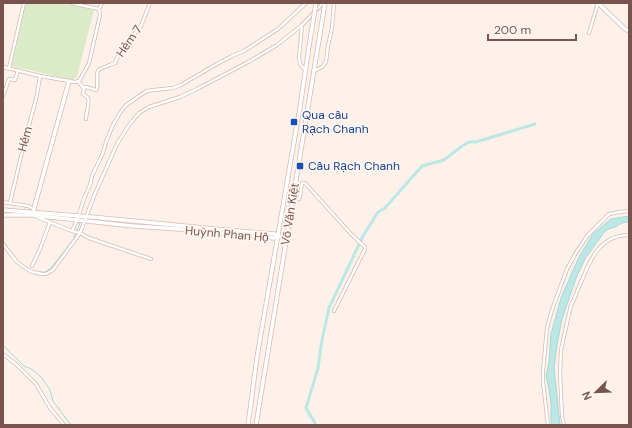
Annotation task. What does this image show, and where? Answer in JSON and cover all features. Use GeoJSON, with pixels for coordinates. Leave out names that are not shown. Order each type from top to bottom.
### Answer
{"type":"FeatureCollection","features":[{"type":"Feature","properties":{"kind":"main road","name":"Võ Văn Kiệt"},"geometry":{"type":"LineString","coordinates":[[248,425],[316,3]]}},
{"type":"Feature","properties":{"kind":"main road","name":"Võ Văn Kiệt"},"geometry":{"type":"LineString","coordinates":[[256,425],[324,3]]}},
{"type":"Feature","properties":{"kind":"main road"},"geometry":{"type":"LineString","coordinates":[[598,3],[629,31]]}},
{"type":"Feature","properties":{"kind":"main road"},"geometry":{"type":"LineString","coordinates":[[33,212],[70,81]]}},
{"type":"Feature","properties":{"kind":"main road","name":"Huỳnh Phan Hộ"},"geometry":{"type":"LineString","coordinates":[[3,210],[286,238]]}},
{"type":"Feature","properties":{"kind":"main road","name":"Huỳnh Phan Hộ"},"geometry":{"type":"LineString","coordinates":[[3,215],[33,212]]}},
{"type":"Feature","properties":{"kind":"street"},"geometry":{"type":"LineString","coordinates":[[9,68],[24,3]]}},
{"type":"Feature","properties":{"kind":"street"},"geometry":{"type":"LineString","coordinates":[[71,3],[99,10]]}},
{"type":"Feature","properties":{"kind":"street"},"geometry":{"type":"LineString","coordinates":[[79,81],[89,63],[100,15],[99,10],[102,3]]}},
{"type":"Feature","properties":{"kind":"street","name":"Hẻm 7"},"geometry":{"type":"LineString","coordinates":[[84,88],[98,89],[96,74],[98,70],[115,63],[121,49],[141,26],[150,3]]}},
{"type":"Feature","properties":{"kind":"street"},"geometry":{"type":"LineString","coordinates":[[72,231],[113,125],[125,106],[147,91],[173,88],[181,85],[215,65],[244,51],[278,29],[306,3]]}},
{"type":"Feature","properties":{"kind":"street"},"geometry":{"type":"LineString","coordinates":[[3,244],[20,265],[33,272],[46,274],[53,270],[79,233],[117,144],[129,125],[139,113],[153,105],[184,96],[236,69],[277,45],[302,25],[324,3]]}},
{"type":"Feature","properties":{"kind":"street"},"geometry":{"type":"LineString","coordinates":[[314,71],[322,67],[326,62],[333,25],[334,3]]}},
{"type":"Feature","properties":{"kind":"street"},"geometry":{"type":"LineString","coordinates":[[589,33],[598,3]]}},
{"type":"Feature","properties":{"kind":"street"},"geometry":{"type":"LineString","coordinates":[[302,25],[298,58],[300,64],[305,70]]}},
{"type":"Feature","properties":{"kind":"street"},"geometry":{"type":"LineString","coordinates":[[3,67],[40,76],[75,82],[79,81]]}},
{"type":"Feature","properties":{"kind":"street"},"geometry":{"type":"LineString","coordinates":[[3,96],[9,79],[15,80],[18,70]]}},
{"type":"Feature","properties":{"kind":"street","name":"Hẻm"},"geometry":{"type":"LineString","coordinates":[[10,203],[37,95],[40,76]]}},
{"type":"Feature","properties":{"kind":"street"},"geometry":{"type":"LineString","coordinates":[[79,81],[84,88],[82,94],[88,98],[89,101],[86,119]]}},
{"type":"Feature","properties":{"kind":"street"},"geometry":{"type":"LineString","coordinates":[[293,200],[300,197],[302,183],[305,183],[365,248],[365,251],[334,311]]}},
{"type":"Feature","properties":{"kind":"street"},"geometry":{"type":"LineString","coordinates":[[3,202],[28,206],[33,212],[50,222],[89,238],[151,259]]}},
{"type":"Feature","properties":{"kind":"street"},"geometry":{"type":"LineString","coordinates":[[548,425],[543,376],[547,328],[567,268],[576,251],[603,219],[609,214],[629,211]]}},
{"type":"Feature","properties":{"kind":"street"},"geometry":{"type":"LineString","coordinates":[[32,266],[50,222]]}},
{"type":"Feature","properties":{"kind":"street"},"geometry":{"type":"LineString","coordinates":[[564,425],[562,416],[560,374],[561,350],[571,304],[575,300],[586,270],[599,247],[614,237],[629,235]]}},
{"type":"Feature","properties":{"kind":"street"},"geometry":{"type":"LineString","coordinates":[[3,354],[36,384],[50,408],[64,425]]}},
{"type":"Feature","properties":{"kind":"green space"},"geometry":{"type":"Polygon","coordinates":[[[26,3],[62,3],[94,10],[77,77],[72,80],[12,66],[26,3]]]}},
{"type":"Feature","properties":{"kind":"water"},"geometry":{"type":"Polygon","coordinates":[[[629,216],[629,222],[622,223],[605,231],[585,259],[576,278],[562,319],[557,345],[554,368],[560,425],[552,425],[551,402],[546,376],[549,362],[551,334],[561,298],[578,259],[593,234],[611,219],[629,216]]]}},
{"type":"Feature","properties":{"kind":"waterway"},"geometry":{"type":"LineString","coordinates":[[316,425],[306,408],[318,368],[329,308],[363,236],[378,212],[385,208],[422,166],[444,160],[469,142],[476,142],[535,124]]}},
{"type":"Feature","properties":{"kind":"waterway"},"geometry":{"type":"LineString","coordinates":[[39,272],[45,272],[51,268],[73,240],[80,223]]}},
{"type":"Feature","properties":{"kind":"waterway"},"geometry":{"type":"LineString","coordinates":[[3,241],[10,251]]}},
{"type":"Feature","properties":{"kind":"waterway"},"geometry":{"type":"LineString","coordinates":[[3,345],[24,366],[33,370],[42,378],[50,390],[53,401],[71,425]]}},
{"type":"Feature","properties":{"kind":"place","name":"Qua cầu Rạch Chanh"},"geometry":{"type":"Point","coordinates":[294,122]}},
{"type":"Feature","properties":{"kind":"place","name":"Cầu Rạch Chanh"},"geometry":{"type":"Point","coordinates":[300,166]}}]}
